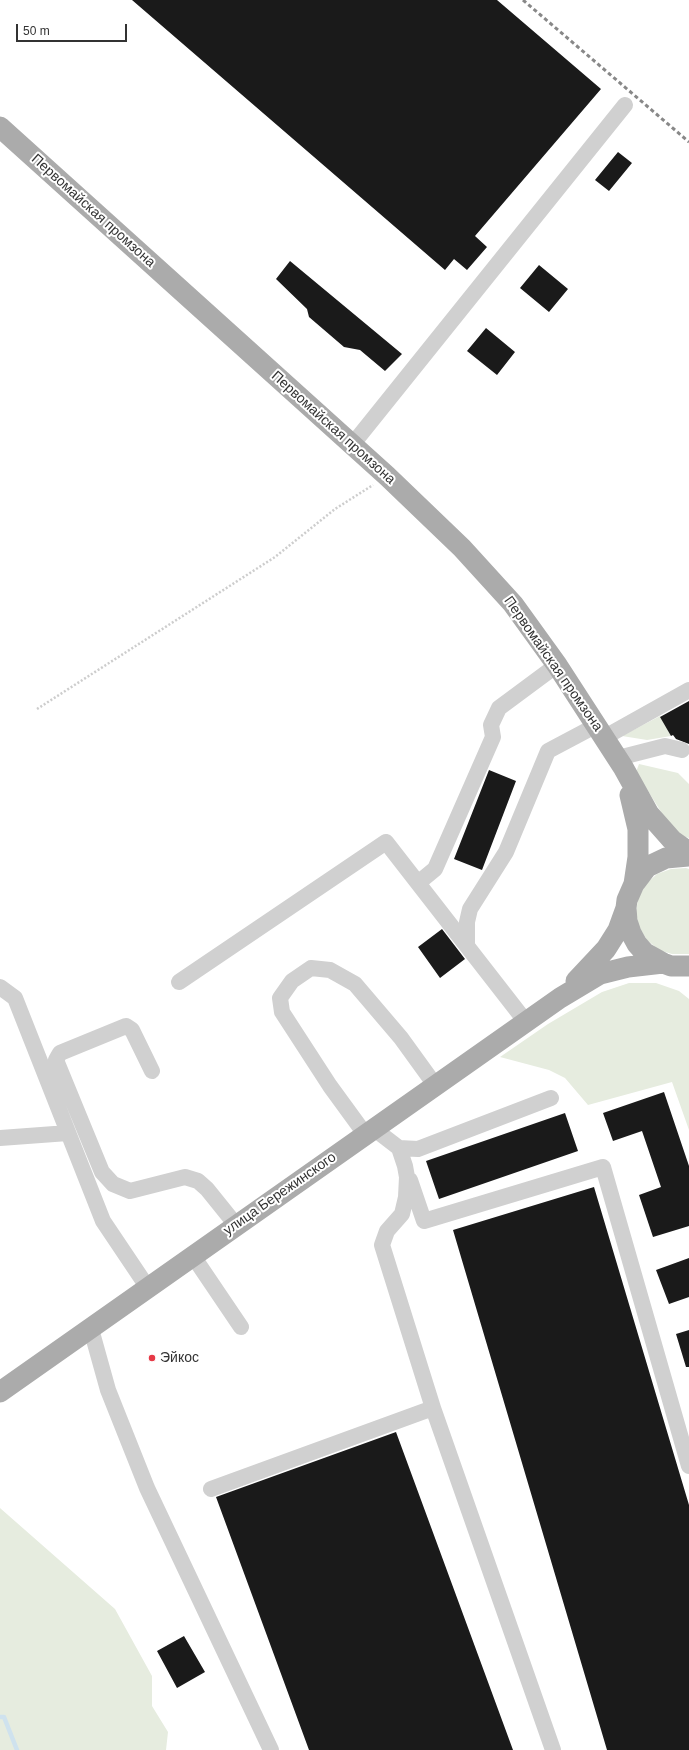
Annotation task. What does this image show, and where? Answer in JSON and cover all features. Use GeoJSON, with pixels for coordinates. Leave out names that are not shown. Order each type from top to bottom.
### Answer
{"type":"FeatureCollection","features":[{"type":"Feature","properties":{"kind":"main road","name":"Первомайская промзона"},"geometry":{"type":"LineString","coordinates":[[0,127],[387,476],[462,548],[513,604],[557,665],[621,763]]}},
{"type":"Feature","properties":{"kind":"main road"},"geometry":{"type":"LineString","coordinates":[[621,763],[648,814],[672,840],[689,852]]}},
{"type":"Feature","properties":{"kind":"main road"},"geometry":{"type":"LineString","coordinates":[[621,763],[638,829],[638,857],[634,884]]}},
{"type":"Feature","properties":{"kind":"main road"},"geometry":{"type":"LineString","coordinates":[[689,856],[676,856],[656,862],[647,867],[634,884],[627,900],[626,908],[627,921],[631,933],[637,944],[645,953],[674,965],[689,976]]}},
{"type":"Feature","properties":{"kind":"main road"},"geometry":{"type":"LineString","coordinates":[[560,998],[606,949],[618,930],[626,908]]}},
{"type":"Feature","properties":{"kind":"main road"},"geometry":{"type":"LineString","coordinates":[[560,998],[600,974],[628,967],[674,965]]}},
{"type":"Feature","properties":{"kind":"main road","name":"улица Бережинского"},"geometry":{"type":"LineString","coordinates":[[0,1392],[560,998]]}},
{"type":"Feature","properties":{"kind":"lane"},"geometry":{"type":"LineString","coordinates":[[352,445],[626,106]]}},
{"type":"Feature","properties":{"kind":"lane"},"geometry":{"type":"LineString","coordinates":[[418,883],[435,869],[493,737],[491,725],[499,708],[557,665]]}},
{"type":"Feature","properties":{"kind":"lane"},"geometry":{"type":"LineString","coordinates":[[467,946],[467,922],[470,909],[506,852],[548,751],[601,731],[689,690]]}},
{"type":"Feature","properties":{"kind":"lane"},"geometry":{"type":"LineString","coordinates":[[621,763],[665,746],[682,750]]}},
{"type":"Feature","properties":{"kind":"lane"},"geometry":{"type":"LineString","coordinates":[[179,982],[386,842],[526,1022]]}},
{"type":"Feature","properties":{"kind":"lane"},"geometry":{"type":"LineString","coordinates":[[435,1085],[401,1038],[355,984],[330,970],[311,968],[292,981],[280,998],[282,1012],[340,1100],[369,1131],[399,1148],[418,1149],[551,1098]]}},
{"type":"Feature","properties":{"kind":"lane"},"geometry":{"type":"LineString","coordinates":[[0,987],[15,998],[102,1222],[148,1288]]}},
{"type":"Feature","properties":{"kind":"lane"},"geometry":{"type":"LineString","coordinates":[[152,1071],[132,1030],[126,1026],[60,1053],[56,1060],[102,1172],[113,1184],[130,1191],[185,1178],[198,1181],[207,1189],[236,1225]]}},
{"type":"Feature","properties":{"kind":"lane"},"geometry":{"type":"LineString","coordinates":[[0,1138],[68,1133]]}},
{"type":"Feature","properties":{"kind":"lane"},"geometry":{"type":"LineString","coordinates":[[399,1148],[424,1222],[603,1166],[689,1466]]}},
{"type":"Feature","properties":{"kind":"lane"},"geometry":{"type":"LineString","coordinates":[[405,1166],[407,1177],[406,1197],[402,1214],[387,1231],[382,1245],[433,1408],[553,1750]]}},
{"type":"Feature","properties":{"kind":"lane"},"geometry":{"type":"LineString","coordinates":[[193,1256],[241,1328]]}},
{"type":"Feature","properties":{"kind":"lane"},"geometry":{"type":"LineString","coordinates":[[91,1329],[108,1390],[147,1488],[271,1750]]}},
{"type":"Feature","properties":{"kind":"lane"},"geometry":{"type":"LineString","coordinates":[[211,1489],[433,1408]]}},
{"type":"Feature","properties":{"kind":"path"},"geometry":{"type":"LineString","coordinates":[[37,709],[275,557],[335,509],[387,476]]}},
{"type":"Feature","properties":{"kind":"shaded area"},"geometry":{"type":"Polygon","coordinates":[[[660,716],[671,736],[647,740],[622,736],[660,716]]]}},
{"type":"Feature","properties":{"kind":"shaded area"},"geometry":{"type":"Polygon","coordinates":[[[639,764],[678,773],[689,784],[689,838],[675,834],[636,772],[639,764]]]}},
{"type":"Feature","properties":{"kind":"shaded area"},"geometry":{"type":"Polygon","coordinates":[[[671,869],[689,869],[689,954],[672,954],[659,950],[647,940],[639,927],[636,913],[638,898],[646,884],[657,874],[671,869]]]}},
{"type":"Feature","properties":{"kind":"shaded area"},"geometry":{"type":"Polygon","coordinates":[[[629,983],[656,983],[679,991],[689,999],[689,1130],[672,1082],[588,1105],[565,1078],[549,1070],[500,1057],[548,1024],[602,992],[629,983]]]}},
{"type":"Feature","properties":{"kind":"shaded area"},"geometry":{"type":"Polygon","coordinates":[[[0,1508],[115,1609],[152,1676],[152,1706],[168,1732],[166,1750],[0,1750],[0,1508]]]}},
{"type":"Feature","properties":{"kind":"building"},"geometry":{"type":"Polygon","coordinates":[[[132,0],[497,0],[601,89],[475,236],[487,247],[467,270],[454,259],[445,270],[132,0]]]}},
{"type":"Feature","properties":{"kind":"building"},"geometry":{"type":"Polygon","coordinates":[[[618,152],[632,163],[609,191],[595,180],[618,152]]]}},
{"type":"Feature","properties":{"kind":"building"},"geometry":{"type":"Polygon","coordinates":[[[290,261],[402,354],[385,371],[360,350],[344,347],[309,317],[307,309],[276,279],[290,261]]]}},
{"type":"Feature","properties":{"kind":"building"},"geometry":{"type":"Polygon","coordinates":[[[539,265],[568,289],[549,312],[520,288],[539,265]]]}},
{"type":"Feature","properties":{"kind":"building"},"geometry":{"type":"Polygon","coordinates":[[[486,328],[515,352],[497,375],[467,351],[486,328]]]}},
{"type":"Feature","properties":{"kind":"building"},"geometry":{"type":"Polygon","coordinates":[[[689,701],[689,744],[676,739],[673,735],[671,736],[660,717],[689,701]]]}},
{"type":"Feature","properties":{"kind":"building"},"geometry":{"type":"Polygon","coordinates":[[[489,770],[516,781],[482,870],[454,859],[489,770]]]}},
{"type":"Feature","properties":{"kind":"building"},"geometry":{"type":"Polygon","coordinates":[[[442,929],[465,959],[440,978],[418,947],[442,929]]]}},
{"type":"Feature","properties":{"kind":"building"},"geometry":{"type":"Polygon","coordinates":[[[664,1092],[689,1166],[689,1226],[653,1237],[639,1195],[661,1187],[642,1131],[613,1141],[603,1113],[664,1092]]]}},
{"type":"Feature","properties":{"kind":"building"},"geometry":{"type":"Polygon","coordinates":[[[565,1113],[578,1151],[439,1199],[426,1161],[565,1113]]]}},
{"type":"Feature","properties":{"kind":"building"},"geometry":{"type":"Polygon","coordinates":[[[594,1187],[689,1505],[689,1750],[607,1750],[453,1230],[594,1187]]]}},
{"type":"Feature","properties":{"kind":"building"},"geometry":{"type":"Polygon","coordinates":[[[689,1258],[689,1297],[669,1304],[656,1270],[689,1258]]]}},
{"type":"Feature","properties":{"kind":"building"},"geometry":{"type":"Polygon","coordinates":[[[689,1330],[689,1367],[686,1367],[676,1334],[689,1330]]]}},
{"type":"Feature","properties":{"kind":"building"},"geometry":{"type":"Polygon","coordinates":[[[396,1432],[513,1750],[309,1750],[216,1497],[396,1432]]]}},
{"type":"Feature","properties":{"kind":"building"},"geometry":{"type":"Polygon","coordinates":[[[184,1636],[205,1672],[177,1688],[157,1651],[184,1636]]]}},
{"type":"Feature","properties":{"kind":"waterway"},"geometry":{"type":"LineString","coordinates":[[0,1717],[4,1717],[17,1750]]}},
{"type":"Feature","properties":{"kind":"railway"},"geometry":{"type":"LineString","coordinates":[[523,0],[689,142]]}},
{"type":"Feature","properties":{"kind":"place","name":"Эйкос"},"geometry":{"type":"Point","coordinates":[152,1358]}}]}
